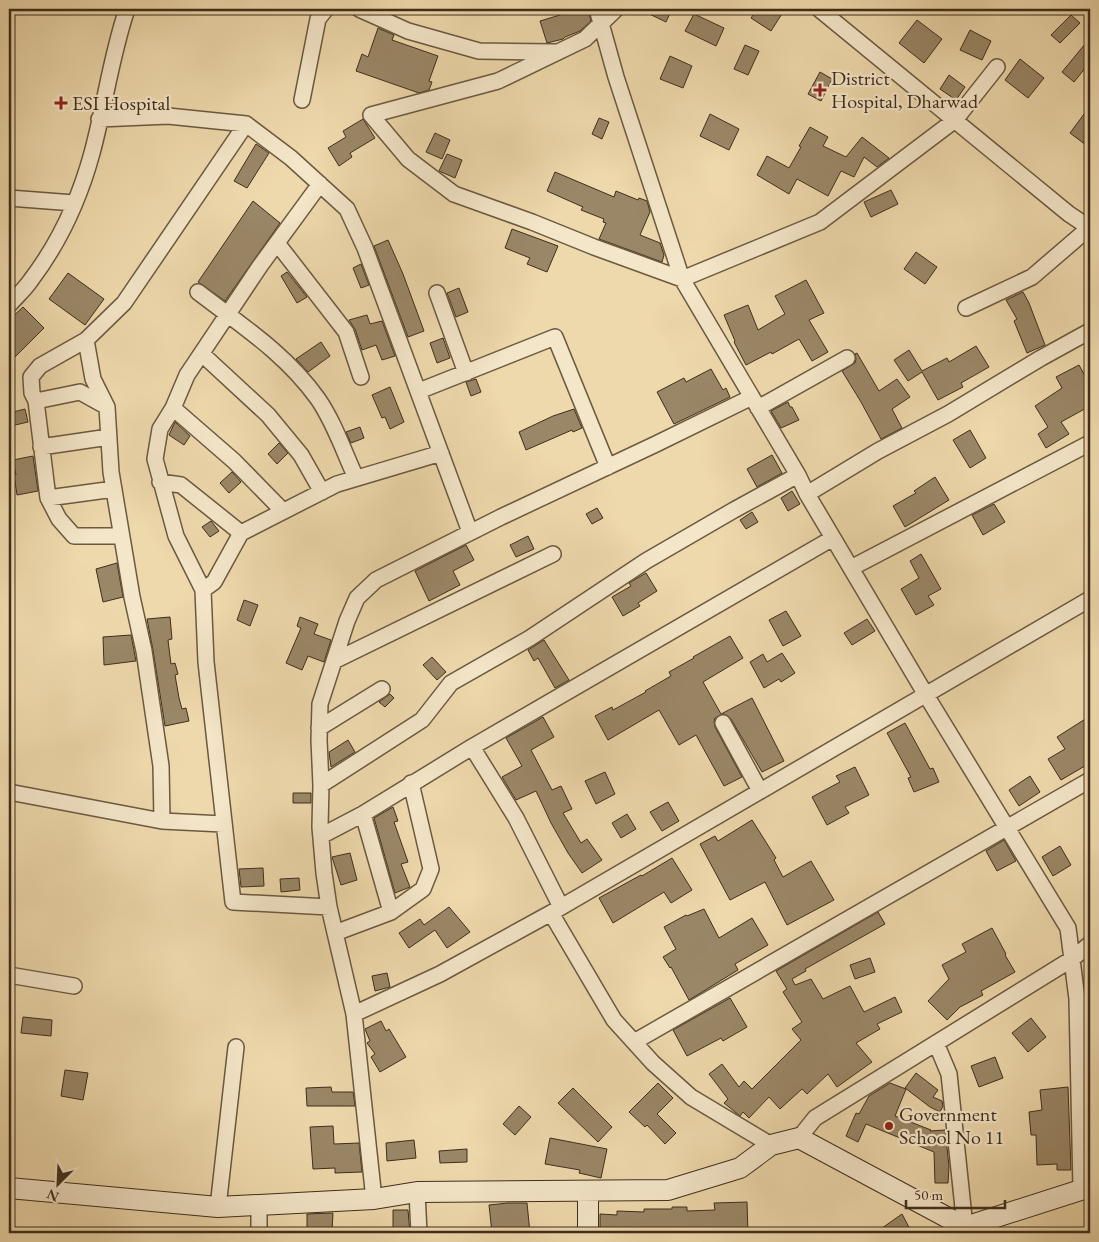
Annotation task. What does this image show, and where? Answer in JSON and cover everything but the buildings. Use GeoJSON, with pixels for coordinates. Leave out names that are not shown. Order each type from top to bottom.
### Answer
{"type":"FeatureCollection","features":[{"type":"Feature","properties":{"kind":"street"},"geometry":{"type":"LineString","coordinates":[[9,305],[31,280],[53,247],[74,203],[92,154],[118,36],[127,9]]}},
{"type":"Feature","properties":{"kind":"street"},"geometry":{"type":"LineString","coordinates":[[302,100],[318,19],[326,9]]}},
{"type":"Feature","properties":{"kind":"street"},"geometry":{"type":"LineString","coordinates":[[359,9],[408,31],[479,51],[558,52]]}},
{"type":"Feature","properties":{"kind":"street"},"geometry":{"type":"LineString","coordinates":[[616,9],[600,16],[585,39],[498,81],[371,115],[408,159],[454,194],[682,279],[820,222],[955,120],[997,67]]}},
{"type":"Feature","properties":{"kind":"street"},"geometry":{"type":"LineString","coordinates":[[818,9],[1070,214],[1090,228],[1032,277],[966,308]]}},
{"type":"Feature","properties":{"kind":"street"},"geometry":{"type":"LineString","coordinates":[[600,16],[616,77],[682,279],[798,475],[850,568],[1068,928],[1077,999],[1086,1188],[974,1228],[800,1138]]}},
{"type":"Feature","properties":{"kind":"street"},"geometry":{"type":"LineString","coordinates":[[99,119],[168,116],[246,124],[291,158],[346,209],[365,248],[470,532]]}},
{"type":"Feature","properties":{"kind":"street"},"geometry":{"type":"LineString","coordinates":[[121,536],[74,536],[59,519],[48,498],[36,401],[32,393],[31,377],[40,366],[86,340],[124,303],[246,124]]}},
{"type":"Feature","properties":{"kind":"street"},"geometry":{"type":"LineString","coordinates":[[320,184],[227,314],[187,375],[173,408],[160,429],[155,459],[176,536],[203,590],[206,662],[233,902],[329,907]]}},
{"type":"Feature","properties":{"kind":"street"},"geometry":{"type":"LineString","coordinates":[[9,198],[74,203]]}},
{"type":"Feature","properties":{"kind":"street"},"geometry":{"type":"LineString","coordinates":[[277,243],[346,332],[361,378]]}},
{"type":"Feature","properties":{"kind":"street"},"geometry":{"type":"LineString","coordinates":[[198,292],[262,339],[294,370],[318,400],[356,478]]}},
{"type":"Feature","properties":{"kind":"street"},"geometry":{"type":"LineString","coordinates":[[437,292],[466,372]]}},
{"type":"Feature","properties":{"kind":"street"},"geometry":{"type":"LineString","coordinates":[[807,494],[878,451],[948,414],[1090,331]]}},
{"type":"Feature","properties":{"kind":"street"},"geometry":{"type":"LineString","coordinates":[[419,392],[556,337],[608,467]]}},
{"type":"Feature","properties":{"kind":"street"},"geometry":{"type":"LineString","coordinates":[[86,340],[93,379],[107,407],[114,489],[121,536],[144,651],[161,766],[162,821]]}},
{"type":"Feature","properties":{"kind":"street"},"geometry":{"type":"LineString","coordinates":[[202,354],[268,415],[301,456],[322,492]]}},
{"type":"Feature","properties":{"kind":"street"},"geometry":{"type":"LineString","coordinates":[[374,1199],[354,1014],[329,907],[320,836],[320,704],[347,621],[358,598],[376,580],[470,532],[847,358]]}},
{"type":"Feature","properties":{"kind":"street"},"geometry":{"type":"LineString","coordinates":[[36,401],[80,392],[107,407]]}},
{"type":"Feature","properties":{"kind":"street"},"geometry":{"type":"LineString","coordinates":[[173,408],[234,461],[283,511]]}},
{"type":"Feature","properties":{"kind":"street"},"geometry":{"type":"LineString","coordinates":[[41,447],[109,437]]}},
{"type":"Feature","properties":{"kind":"street"},"geometry":{"type":"LineString","coordinates":[[850,568],[1090,443]]}},
{"type":"Feature","properties":{"kind":"street"},"geometry":{"type":"LineString","coordinates":[[203,590],[214,582],[241,533],[338,484],[441,453]]}},
{"type":"Feature","properties":{"kind":"street"},"geometry":{"type":"LineString","coordinates":[[321,785],[422,720],[451,683],[530,638],[646,562],[798,475]]}},
{"type":"Feature","properties":{"kind":"street"},"geometry":{"type":"LineString","coordinates":[[160,482],[181,486],[241,533]]}},
{"type":"Feature","properties":{"kind":"street"},"geometry":{"type":"LineString","coordinates":[[48,498],[114,489]]}},
{"type":"Feature","properties":{"kind":"street"},"geometry":{"type":"LineString","coordinates":[[320,836],[363,814],[472,747],[833,538]]}},
{"type":"Feature","properties":{"kind":"street"},"geometry":{"type":"LineString","coordinates":[[334,661],[552,554]]}},
{"type":"Feature","properties":{"kind":"street"},"geometry":{"type":"LineString","coordinates":[[354,1014],[440,974],[556,910],[1090,599]]}},
{"type":"Feature","properties":{"kind":"street"},"geometry":{"type":"LineString","coordinates":[[319,728],[382,689]]}},
{"type":"Feature","properties":{"kind":"street"},"geometry":{"type":"LineString","coordinates":[[723,723],[760,792]]}},
{"type":"Feature","properties":{"kind":"street"},"geometry":{"type":"LineString","coordinates":[[472,747],[516,818],[556,910],[614,1020],[653,1063],[691,1097],[771,1145]]}},
{"type":"Feature","properties":{"kind":"street"},"geometry":{"type":"LineString","coordinates":[[634,1042],[1090,780]]}},
{"type":"Feature","properties":{"kind":"street"},"geometry":{"type":"LineString","coordinates":[[335,933],[391,912],[423,889],[431,869],[411,783]]}},
{"type":"Feature","properties":{"kind":"street"},"geometry":{"type":"LineString","coordinates":[[9,792],[162,821],[223,824]]}},
{"type":"Feature","properties":{"kind":"street"},"geometry":{"type":"LineString","coordinates":[[363,814],[391,912]]}},
{"type":"Feature","properties":{"kind":"street"},"geometry":{"type":"LineString","coordinates":[[9,1188],[218,1207],[374,1199],[417,1192],[668,1190],[740,1168],[771,1145],[800,1138],[815,1118],[1072,959],[1090,944]]}},
{"type":"Feature","properties":{"kind":"street"},"geometry":{"type":"LineString","coordinates":[[9,975],[74,986]]}},
{"type":"Feature","properties":{"kind":"street"},"geometry":{"type":"LineString","coordinates":[[936,1043],[949,1074],[974,1228]]}},
{"type":"Feature","properties":{"kind":"street"},"geometry":{"type":"LineString","coordinates":[[218,1207],[236,1047]]}},
{"type":"Feature","properties":{"kind":"street"},"geometry":{"type":"LineString","coordinates":[[588,1191],[588,1233]]}},
{"type":"Feature","properties":{"kind":"street"},"geometry":{"type":"LineString","coordinates":[[417,1192],[420,1233]]}},
{"type":"Feature","properties":{"kind":"street"},"geometry":{"type":"LineString","coordinates":[[259,1205],[259,1233]]}},
{"type":"Feature","properties":{"kind":"place","name":"District Hospital, Dharwad"},"geometry":{"type":"Point","coordinates":[820,90]}},
{"type":"Feature","properties":{"kind":"place","name":"ESI Hospital"},"geometry":{"type":"Point","coordinates":[61,103]}},
{"type":"Feature","properties":{"kind":"place","name":"Government School No 11"},"geometry":{"type":"Point","coordinates":[889,1126]}}]}
